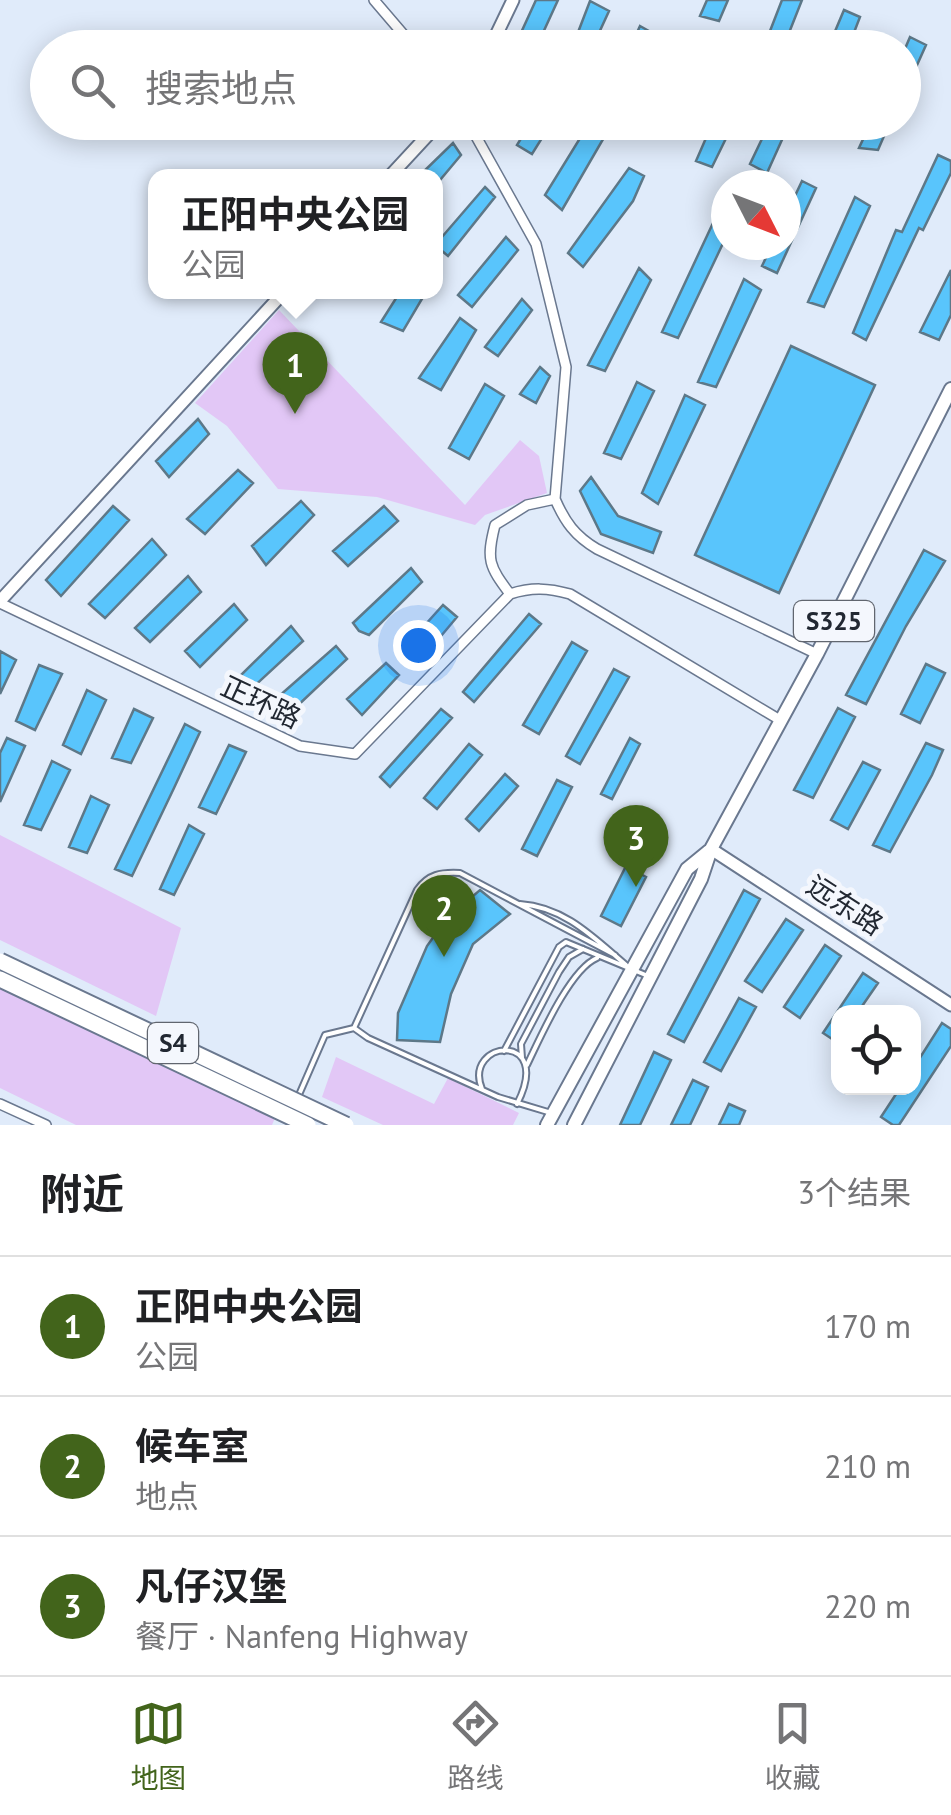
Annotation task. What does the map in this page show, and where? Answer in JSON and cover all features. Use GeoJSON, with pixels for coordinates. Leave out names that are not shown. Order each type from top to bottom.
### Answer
{"type":"FeatureCollection","features":[{"type":"Feature","properties":{"kind":"highway","name":"S4"},"geometry":{"type":"LineString","coordinates":[[0,961],[346,1125]]}},
{"type":"Feature","properties":{"kind":"highway","name":"S4"},"geometry":{"type":"LineString","coordinates":[[0,979],[308,1125]]}},
{"type":"Feature","properties":{"kind":"main road","name":"S325"},"geometry":{"type":"LineString","coordinates":[[575,1124],[701,879],[710,849],[817,654],[951,389]]}},
{"type":"Feature","properties":{"kind":"main road","name":"S325"},"geometry":{"type":"LineString","coordinates":[[550,1119],[686,869],[710,849]]}},
{"type":"Feature","properties":{"kind":"street"},"geometry":{"type":"LineString","coordinates":[[374,0],[400,30]]}},
{"type":"Feature","properties":{"kind":"street"},"geometry":{"type":"LineString","coordinates":[[499,30],[513,0]]}},
{"type":"Feature","properties":{"kind":"street"},"geometry":{"type":"LineString","coordinates":[[396,169],[423,140]]}},
{"type":"Feature","properties":{"kind":"street"},"geometry":{"type":"LineString","coordinates":[[478,140],[536,244],[566,366],[556,499],[564,518],[578,538],[817,654]]}},
{"type":"Feature","properties":{"kind":"street"},"geometry":{"type":"LineString","coordinates":[[0,602],[278,299]]}},
{"type":"Feature","properties":{"kind":"street"},"geometry":{"type":"LineString","coordinates":[[556,499],[527,505],[495,525],[489,550],[491,569],[510,594],[528,588],[570,594],[780,720]]}},
{"type":"Feature","properties":{"kind":"street","name":"正环路"},"geometry":{"type":"LineString","coordinates":[[0,602],[300,746],[355,754],[510,594]]}},
{"type":"Feature","properties":{"kind":"street","name":"远东路"},"geometry":{"type":"LineString","coordinates":[[710,849],[951,1006]]}},
{"type":"Feature","properties":{"kind":"street"},"geometry":{"type":"LineString","coordinates":[[0,970],[330,1125]]}},
{"type":"Feature","properties":{"kind":"street"},"geometry":{"type":"LineString","coordinates":[[0,1104],[46,1125]]}},
{"type":"Feature","properties":{"kind":"lane"},"geometry":{"type":"LineString","coordinates":[[354,1028],[417,890],[428,877],[444,872],[460,873],[615,955]]}},
{"type":"Feature","properties":{"kind":"lane"},"geometry":{"type":"LineString","coordinates":[[518,904],[548,908],[593,934],[630,968]]}},
{"type":"Feature","properties":{"kind":"lane"},"geometry":{"type":"LineString","coordinates":[[504,1051],[559,947],[566,942],[648,976]]}},
{"type":"Feature","properties":{"kind":"lane"},"geometry":{"type":"LineString","coordinates":[[517,1104],[528,1081],[521,1044],[559,972],[569,957],[583,948]]}},
{"type":"Feature","properties":{"kind":"lane"},"geometry":{"type":"LineString","coordinates":[[526,1065],[574,979],[589,961],[598,957]]}},
{"type":"Feature","properties":{"kind":"lane"},"geometry":{"type":"LineString","coordinates":[[286,1125],[324,1035],[354,1028],[368,1038],[550,1119],[575,1124]]}},
{"type":"Feature","properties":{"kind":"lane"},"geometry":{"type":"LineString","coordinates":[[482,1089],[478,1073],[492,1053],[504,1051],[522,1058]]}},
{"type":"Feature","properties":{"kind":"shaded area"},"geometry":{"type":"Polygon","coordinates":[[[279,310],[465,505],[520,440],[539,456],[547,493],[485,515],[475,525],[377,497],[278,489],[227,426],[195,403],[279,310]]]}},
{"type":"Feature","properties":{"kind":"shaded area"},"geometry":{"type":"Polygon","coordinates":[[[0,835],[181,928],[156,1016],[0,940],[0,835]]]}},
{"type":"Feature","properties":{"kind":"shaded area"},"geometry":{"type":"Polygon","coordinates":[[[0,988],[275,1118],[272,1125],[76,1125],[0,1088],[0,988]]]}},
{"type":"Feature","properties":{"kind":"shaded area"},"geometry":{"type":"Polygon","coordinates":[[[336,1057],[434,1104],[448,1078],[519,1113],[513,1125],[383,1125],[322,1097],[336,1057]]]}},
{"type":"Feature","properties":{"kind":"building"},"geometry":{"type":"Polygon","coordinates":[[[536,0],[558,0],[544,30],[522,30],[536,0]]]}},
{"type":"Feature","properties":{"kind":"building"},"geometry":{"type":"Polygon","coordinates":[[[707,0],[728,0],[719,21],[700,16],[707,0]]]}},
{"type":"Feature","properties":{"kind":"building"},"geometry":{"type":"Polygon","coordinates":[[[782,0],[802,0],[790,30],[770,30],[782,0]]]}},
{"type":"Feature","properties":{"kind":"building"},"geometry":{"type":"Polygon","coordinates":[[[590,1],[609,11],[600,30],[579,30],[590,1]]]}},
{"type":"Feature","properties":{"kind":"building"},"geometry":{"type":"Polygon","coordinates":[[[844,10],[860,17],[855,30],[836,30],[844,10]]]}},
{"type":"Feature","properties":{"kind":"building"},"geometry":{"type":"Polygon","coordinates":[[[520,140],[541,140],[532,154],[517,145],[520,140]]]}},
{"type":"Feature","properties":{"kind":"building"},"geometry":{"type":"Polygon","coordinates":[[[579,140],[603,140],[562,210],[545,195],[579,140]]]}},
{"type":"Feature","properties":{"kind":"building"},"geometry":{"type":"Polygon","coordinates":[[[705,140],[725,140],[712,167],[696,161],[705,140]]]}},
{"type":"Feature","properties":{"kind":"building"},"geometry":{"type":"Polygon","coordinates":[[[761,140],[782,140],[768,170],[750,164],[761,140]]]}},
{"type":"Feature","properties":{"kind":"building"},"geometry":{"type":"Polygon","coordinates":[[[863,140],[882,140],[878,150],[859,148],[863,140]]]}},
{"type":"Feature","properties":{"kind":"building"},"geometry":{"type":"Polygon","coordinates":[[[453,143],[461,155],[443,176],[443,169],[426,169],[453,143]]]}},
{"type":"Feature","properties":{"kind":"building"},"geometry":{"type":"Polygon","coordinates":[[[938,155],[951,161],[951,173],[923,230],[919,228],[866,340],[853,333],[896,230],[902,232],[938,155]]]}},
{"type":"Feature","properties":{"kind":"building"},"geometry":{"type":"Polygon","coordinates":[[[629,168],[644,176],[633,201],[583,267],[568,253],[629,168]]]}},
{"type":"Feature","properties":{"kind":"building"},"geometry":{"type":"Polygon","coordinates":[[[801,183],[816,188],[801,221],[801,183]]]}},
{"type":"Feature","properties":{"kind":"building"},"geometry":{"type":"Polygon","coordinates":[[[485,187],[495,197],[448,256],[443,252],[443,236],[485,187]]]}},
{"type":"Feature","properties":{"kind":"building"},"geometry":{"type":"Polygon","coordinates":[[[855,197],[870,206],[824,307],[808,302],[855,197]]]}},
{"type":"Feature","properties":{"kind":"building"},"geometry":{"type":"Polygon","coordinates":[[[711,227],[711,260],[715,260],[678,338],[662,332],[711,227]]]}},
{"type":"Feature","properties":{"kind":"building"},"geometry":{"type":"Polygon","coordinates":[[[506,237],[518,250],[472,307],[458,295],[506,237]]]}},
{"type":"Feature","properties":{"kind":"building"},"geometry":{"type":"Polygon","coordinates":[[[765,260],[783,260],[777,273],[762,266],[765,260]]]}},
{"type":"Feature","properties":{"kind":"building"},"geometry":{"type":"Polygon","coordinates":[[[639,268],[651,280],[605,371],[588,365],[639,268]]]}},
{"type":"Feature","properties":{"kind":"building"},"geometry":{"type":"Polygon","coordinates":[[[951,270],[951,315],[939,340],[920,332],[951,270]]]}},
{"type":"Feature","properties":{"kind":"building"},"geometry":{"type":"Polygon","coordinates":[[[744,279],[761,290],[716,387],[698,382],[744,279]]]}},
{"type":"Feature","properties":{"kind":"building"},"geometry":{"type":"Polygon","coordinates":[[[396,299],[422,299],[403,331],[381,322],[396,299]]]}},
{"type":"Feature","properties":{"kind":"building"},"geometry":{"type":"Polygon","coordinates":[[[522,299],[532,310],[498,356],[485,347],[522,299]]]}},
{"type":"Feature","properties":{"kind":"building"},"geometry":{"type":"Polygon","coordinates":[[[460,318],[476,330],[441,390],[419,378],[460,318]]]}},
{"type":"Feature","properties":{"kind":"building"},"geometry":{"type":"Polygon","coordinates":[[[791,346],[875,385],[779,593],[695,555],[791,346]]]}},
{"type":"Feature","properties":{"kind":"building"},"geometry":{"type":"Polygon","coordinates":[[[540,367],[550,376],[536,403],[520,394],[540,367]]]}},
{"type":"Feature","properties":{"kind":"building"},"geometry":{"type":"Polygon","coordinates":[[[637,382],[654,391],[621,459],[604,453],[637,382]]]}},
{"type":"Feature","properties":{"kind":"building"},"geometry":{"type":"Polygon","coordinates":[[[485,384],[504,396],[469,459],[449,448],[485,384]]]}},
{"type":"Feature","properties":{"kind":"building"},"geometry":{"type":"Polygon","coordinates":[[[685,395],[705,405],[658,504],[642,493],[685,395]]]}},
{"type":"Feature","properties":{"kind":"building"},"geometry":{"type":"Polygon","coordinates":[[[198,419],[209,434],[169,477],[156,461],[198,419]]]}},
{"type":"Feature","properties":{"kind":"building"},"geometry":{"type":"Polygon","coordinates":[[[238,470],[253,483],[205,534],[187,519],[238,470]]]}},
{"type":"Feature","properties":{"kind":"building"},"geometry":{"type":"Polygon","coordinates":[[[591,477],[618,516],[661,532],[653,553],[601,534],[580,491],[591,477]]]}},
{"type":"Feature","properties":{"kind":"building"},"geometry":{"type":"Polygon","coordinates":[[[301,501],[314,515],[266,565],[252,546],[301,501]]]}},
{"type":"Feature","properties":{"kind":"building"},"geometry":{"type":"Polygon","coordinates":[[[113,506],[129,520],[61,596],[46,580],[113,506]]]}},
{"type":"Feature","properties":{"kind":"building"},"geometry":{"type":"Polygon","coordinates":[[[384,506],[398,521],[348,566],[333,551],[384,506]]]}},
{"type":"Feature","properties":{"kind":"building"},"geometry":{"type":"Polygon","coordinates":[[[152,539],[166,555],[105,618],[89,604],[152,539]]]}},
{"type":"Feature","properties":{"kind":"building"},"geometry":{"type":"Polygon","coordinates":[[[924,550],[945,561],[866,704],[846,695],[924,550]]]}},
{"type":"Feature","properties":{"kind":"building"},"geometry":{"type":"Polygon","coordinates":[[[411,568],[422,582],[369,635],[359,631],[353,623],[411,568]]]}},
{"type":"Feature","properties":{"kind":"building"},"geometry":{"type":"Polygon","coordinates":[[[188,576],[201,592],[150,642],[135,628],[188,576]]]}},
{"type":"Feature","properties":{"kind":"building"},"geometry":{"type":"Polygon","coordinates":[[[234,604],[247,620],[200,667],[185,651],[234,604]]]}},
{"type":"Feature","properties":{"kind":"building"},"geometry":{"type":"Polygon","coordinates":[[[443,605],[457,617],[415,667],[398,655],[443,605]]]}},
{"type":"Feature","properties":{"kind":"building"},"geometry":{"type":"Polygon","coordinates":[[[529,614],[541,624],[474,702],[463,692],[529,614]]]}},
{"type":"Feature","properties":{"kind":"building"},"geometry":{"type":"Polygon","coordinates":[[[291,626],[303,641],[249,691],[236,680],[291,626]]]}},
{"type":"Feature","properties":{"kind":"building"},"geometry":{"type":"Polygon","coordinates":[[[572,642],[587,651],[539,734],[523,725],[572,642]]]}},
{"type":"Feature","properties":{"kind":"building"},"geometry":{"type":"Polygon","coordinates":[[[336,646],[347,659],[293,710],[278,697],[336,646]]]}},
{"type":"Feature","properties":{"kind":"building"},"geometry":{"type":"Polygon","coordinates":[[[0,651],[16,660],[0,694],[0,651]]]}},
{"type":"Feature","properties":{"kind":"building"},"geometry":{"type":"Polygon","coordinates":[[[386,663],[399,675],[362,715],[347,699],[386,663]]]}},
{"type":"Feature","properties":{"kind":"building"},"geometry":{"type":"Polygon","coordinates":[[[926,664],[945,673],[920,723],[901,714],[926,664]]]}},
{"type":"Feature","properties":{"kind":"building"},"geometry":{"type":"Polygon","coordinates":[[[39,665],[62,674],[35,730],[16,721],[39,665]]]}},
{"type":"Feature","properties":{"kind":"building"},"geometry":{"type":"Polygon","coordinates":[[[614,669],[629,677],[580,764],[566,756],[614,669]]]}},
{"type":"Feature","properties":{"kind":"building"},"geometry":{"type":"Polygon","coordinates":[[[87,690],[106,700],[81,754],[63,745],[87,690]]]}},
{"type":"Feature","properties":{"kind":"building"},"geometry":{"type":"Polygon","coordinates":[[[838,708],[855,717],[813,798],[794,790],[838,708]]]}},
{"type":"Feature","properties":{"kind":"building"},"geometry":{"type":"Polygon","coordinates":[[[134,709],[153,718],[131,763],[112,758],[134,709]]]}},
{"type":"Feature","properties":{"kind":"building"},"geometry":{"type":"Polygon","coordinates":[[[441,709],[452,718],[390,787],[380,777],[441,709]]]}},
{"type":"Feature","properties":{"kind":"building"},"geometry":{"type":"Polygon","coordinates":[[[185,724],[200,732],[132,876],[115,869],[185,724]]]}},
{"type":"Feature","properties":{"kind":"building"},"geometry":{"type":"Polygon","coordinates":[[[7,738],[25,746],[0,802],[0,753],[7,738]]]}},
{"type":"Feature","properties":{"kind":"building"},"geometry":{"type":"Polygon","coordinates":[[[630,738],[640,744],[612,799],[601,794],[630,738]]]}},
{"type":"Feature","properties":{"kind":"building"},"geometry":{"type":"Polygon","coordinates":[[[926,743],[943,750],[932,775],[890,852],[873,845],[926,743]]]}},
{"type":"Feature","properties":{"kind":"building"},"geometry":{"type":"Polygon","coordinates":[[[469,744],[482,755],[437,809],[424,798],[469,744]]]}},
{"type":"Feature","properties":{"kind":"building"},"geometry":{"type":"Polygon","coordinates":[[[229,745],[246,752],[216,814],[199,807],[229,745]]]}},
{"type":"Feature","properties":{"kind":"building"},"geometry":{"type":"Polygon","coordinates":[[[52,761],[70,770],[41,830],[24,825],[52,761]]]}},
{"type":"Feature","properties":{"kind":"building"},"geometry":{"type":"Polygon","coordinates":[[[863,762],[880,770],[848,829],[831,820],[863,762]]]}},
{"type":"Feature","properties":{"kind":"building"},"geometry":{"type":"Polygon","coordinates":[[[505,774],[518,786],[479,831],[466,819],[505,774]]]}},
{"type":"Feature","properties":{"kind":"building"},"geometry":{"type":"Polygon","coordinates":[[[557,780],[572,787],[537,856],[522,849],[557,780]]]}},
{"type":"Feature","properties":{"kind":"building"},"geometry":{"type":"Polygon","coordinates":[[[91,796],[109,805],[87,853],[69,847],[91,796]]]}},
{"type":"Feature","properties":{"kind":"building"},"geometry":{"type":"Polygon","coordinates":[[[189,825],[204,834],[174,895],[160,889],[189,825]]]}},
{"type":"Feature","properties":{"kind":"building"},"geometry":{"type":"Polygon","coordinates":[[[626,866],[646,877],[621,926],[601,916],[626,866]]]}},
{"type":"Feature","properties":{"kind":"building"},"geometry":{"type":"Polygon","coordinates":[[[480,890],[510,914],[473,944],[451,994],[440,1042],[397,1040],[398,1013],[427,946],[447,918],[480,890]]]}},
{"type":"Feature","properties":{"kind":"building"},"geometry":{"type":"Polygon","coordinates":[[[744,890],[760,899],[684,1042],[668,1034],[744,890]]]}},
{"type":"Feature","properties":{"kind":"building"},"geometry":{"type":"Polygon","coordinates":[[[786,919],[803,930],[762,992],[745,981],[786,919]]]}},
{"type":"Feature","properties":{"kind":"building"},"geometry":{"type":"Polygon","coordinates":[[[825,945],[841,956],[800,1018],[784,1007],[825,945]]]}},
{"type":"Feature","properties":{"kind":"building"},"geometry":{"type":"Polygon","coordinates":[[[863,973],[878,983],[863,1005],[842,1005],[863,973]]]}},
{"type":"Feature","properties":{"kind":"building"},"geometry":{"type":"Polygon","coordinates":[[[739,998],[756,1007],[721,1071],[704,1062],[739,998]]]}},
{"type":"Feature","properties":{"kind":"building"},"geometry":{"type":"Polygon","coordinates":[[[831,1021],[831,1038],[823,1033],[831,1021]]]}},
{"type":"Feature","properties":{"kind":"building"},"geometry":{"type":"Polygon","coordinates":[[[942,1023],[951,1029],[951,1046],[921,1092],[921,1056],[942,1023]]]}},
{"type":"Feature","properties":{"kind":"building"},"geometry":{"type":"Polygon","coordinates":[[[654,1052],[671,1060],[640,1125],[620,1125],[654,1052]]]}},
{"type":"Feature","properties":{"kind":"building"},"geometry":{"type":"Polygon","coordinates":[[[693,1080],[708,1087],[690,1125],[671,1125],[693,1080]]]}},
{"type":"Feature","properties":{"kind":"building"},"geometry":{"type":"Polygon","coordinates":[[[895,1095],[919,1095],[899,1125],[881,1117],[895,1095]]]}},
{"type":"Feature","properties":{"kind":"building"},"geometry":{"type":"Polygon","coordinates":[[[729,1104],[745,1111],[739,1125],[719,1125],[729,1104]]]}},
{"type":"Feature","properties":{"kind":"place","name":"正阳中央公园"},"geometry":{"type":"Point","coordinates":[295,414]}},
{"type":"Feature","properties":{"kind":"place","name":"凡仔汉堡"},"geometry":{"type":"Point","coordinates":[636,887]}},
{"type":"Feature","properties":{"kind":"place","name":"候车室"},"geometry":{"type":"Point","coordinates":[444,957]}}]}
